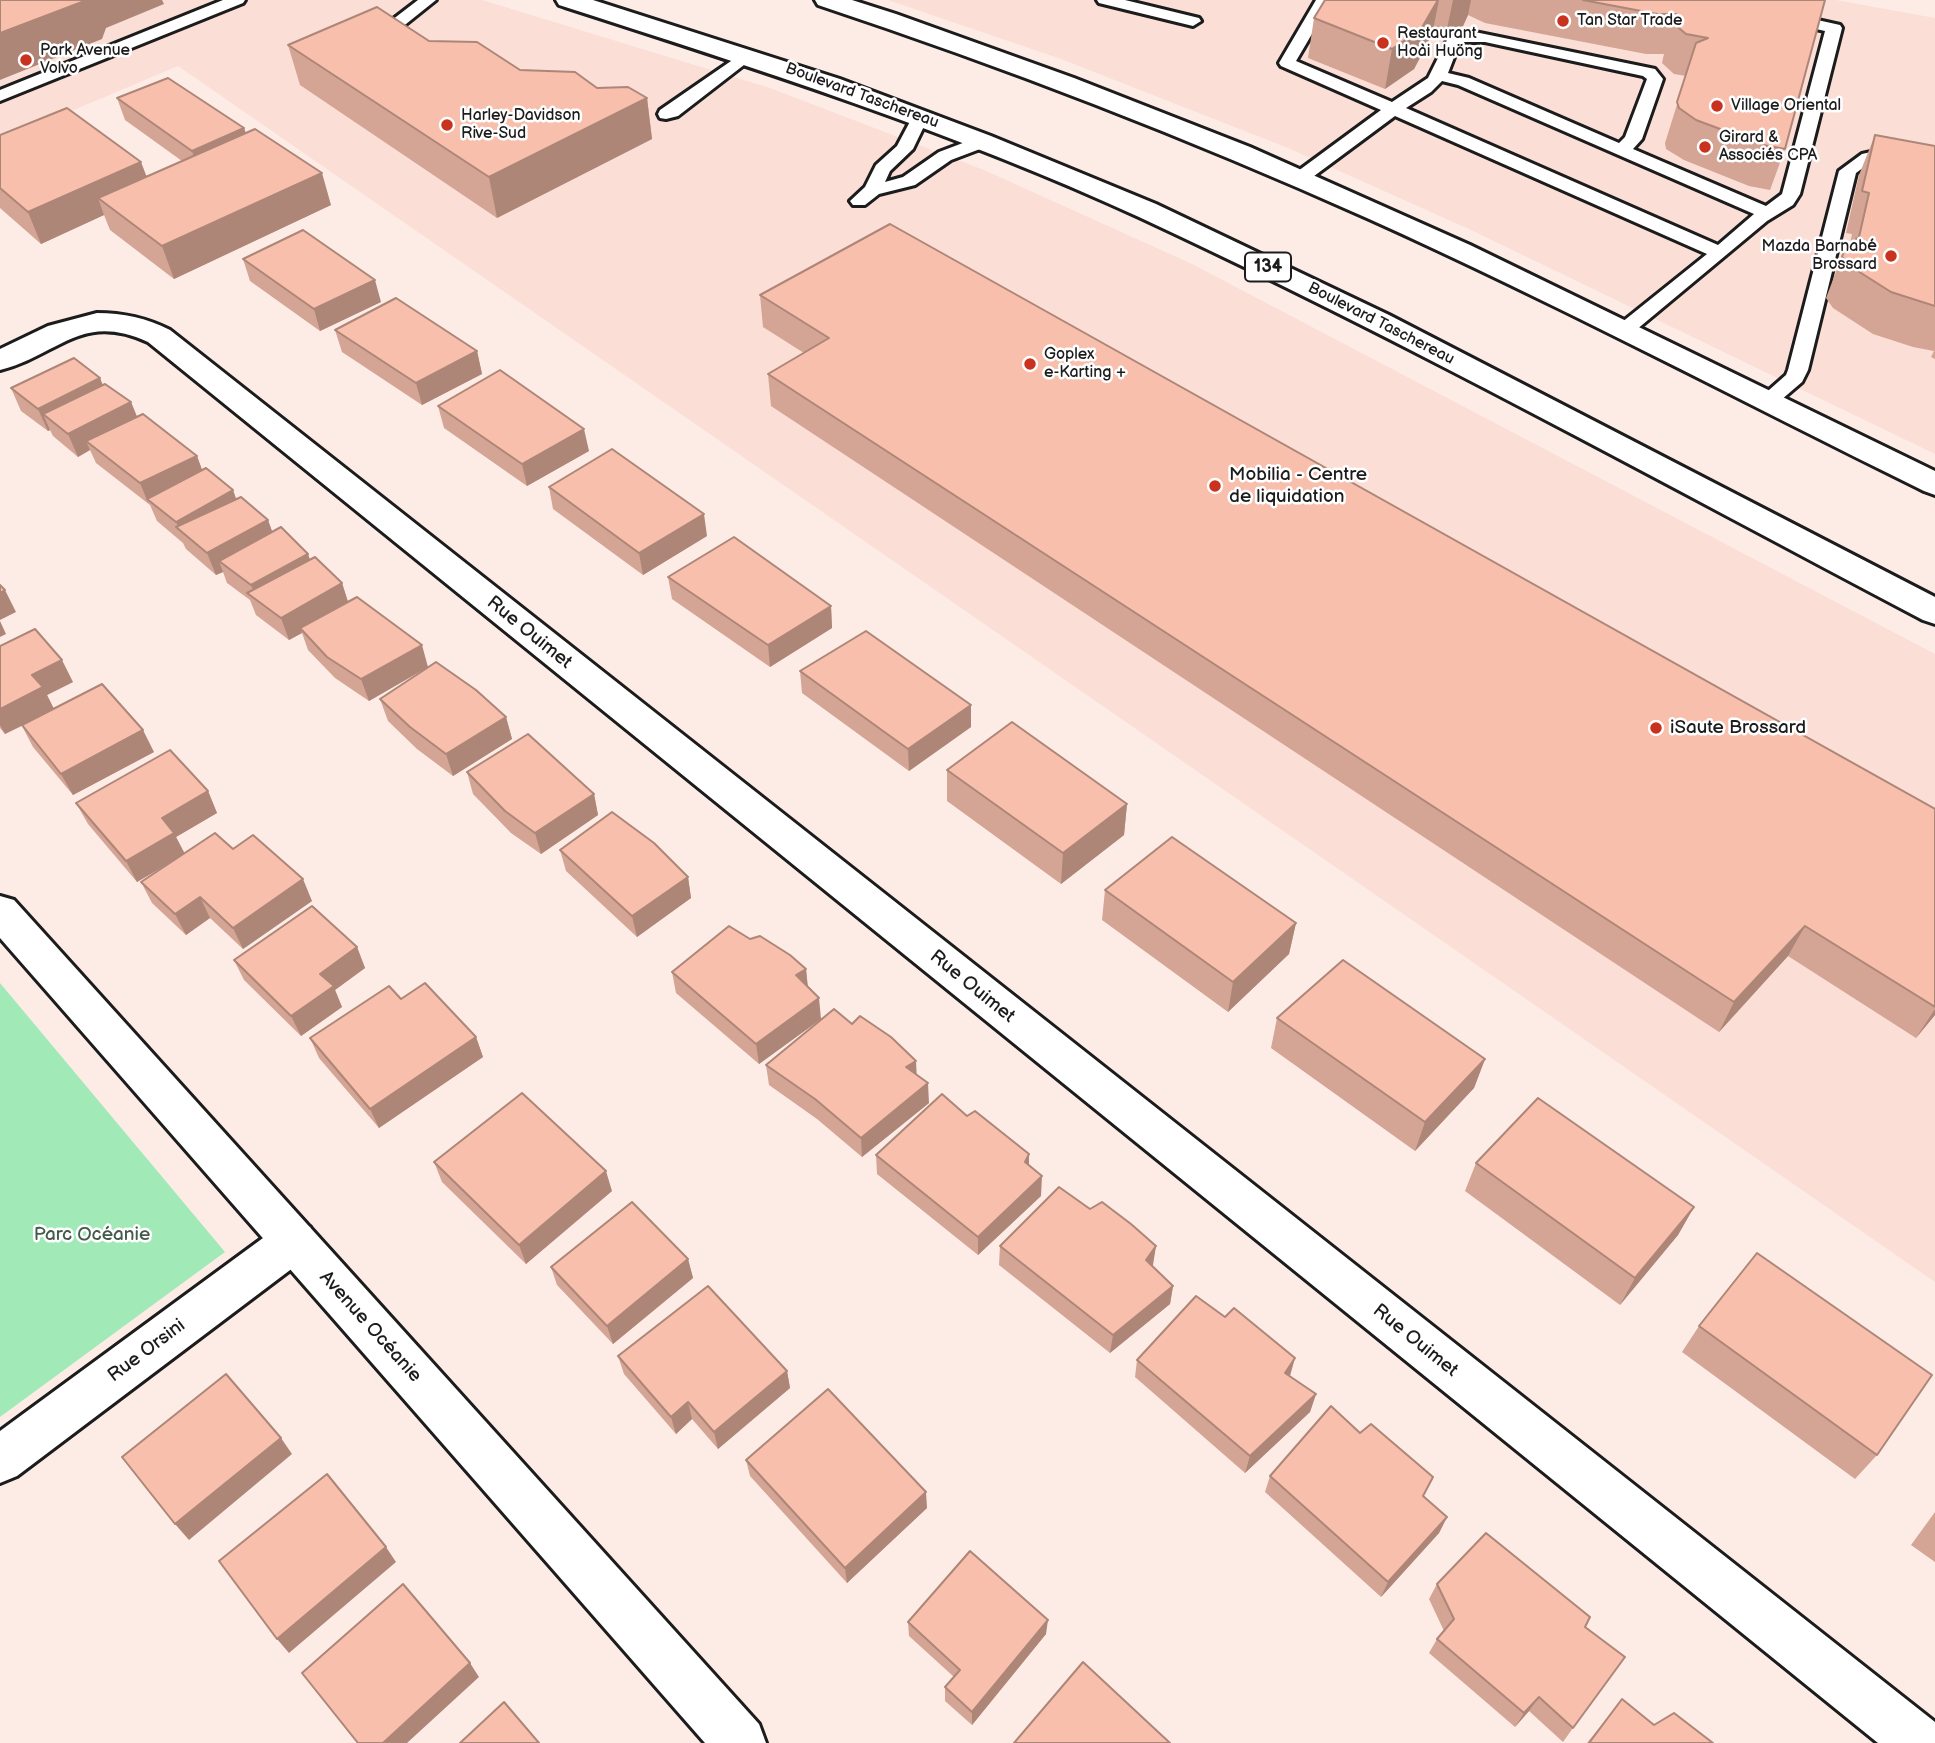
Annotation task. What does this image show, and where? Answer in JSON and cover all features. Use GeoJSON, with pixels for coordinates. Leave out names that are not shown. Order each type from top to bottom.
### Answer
{"type":"FeatureCollection","features":[{"type":"Feature","properties":{"kind":"street","name":"Boulevard Taschereau"},"geometry":{"type":"LineString","coordinates":[[568,0],[747,55],[982,142],[1146,210],[1300,282],[1935,612]]}},
{"type":"Feature","properties":{"kind":"street"},"geometry":{"type":"LineString","coordinates":[[827,0],[1072,85],[1300,178],[1623,331],[1935,484]]}},
{"type":"Feature","properties":{"kind":"street","name":"Rue Ouimet"},"geometry":{"type":"LineString","coordinates":[[0,361],[67,330],[100,320],[133,323],[159,336],[1919,1743]]}},
{"type":"Feature","properties":{"kind":"street","name":"Avenue Océanie"},"geometry":{"type":"LineString","coordinates":[[0,911],[740,1743]]}},
{"type":"Feature","properties":{"kind":"street","name":"Rue Orsini"},"geometry":{"type":"LineString","coordinates":[[0,1460],[295,1241]]}},
{"type":"Feature","properties":{"kind":"lane"},"geometry":{"type":"LineString","coordinates":[[0,96],[237,0]]}},
{"type":"Feature","properties":{"kind":"lane"},"geometry":{"type":"LineString","coordinates":[[385,33],[428,0]]}},
{"type":"Feature","properties":{"kind":"lane"},"geometry":{"type":"LineString","coordinates":[[1105,0],[1193,21]]}},
{"type":"Feature","properties":{"kind":"lane"},"geometry":{"type":"LineString","coordinates":[[1324,0],[1287,63],[1720,253]]}},
{"type":"Feature","properties":{"kind":"lane"},"geometry":{"type":"LineString","coordinates":[[1623,331],[1766,214],[1787,201],[1791,194],[1835,27],[1768,15]]}},
{"type":"Feature","properties":{"kind":"lane"},"geometry":{"type":"LineString","coordinates":[[1300,178],[1392,109],[1433,82],[1457,37],[1472,36],[1649,72],[1655,79],[1633,139],[1622,150]]}},
{"type":"Feature","properties":{"kind":"lane"},"geometry":{"type":"LineString","coordinates":[[666,114],[747,55]]}},
{"type":"Feature","properties":{"kind":"lane"},"geometry":{"type":"LineString","coordinates":[[1436,75],[1463,81],[1766,214]]}},
{"type":"Feature","properties":{"kind":"lane"},"geometry":{"type":"LineString","coordinates":[[920,118],[904,149],[882,169],[866,196],[909,181],[945,156],[982,142]]}},
{"type":"Feature","properties":{"kind":"lane"},"geometry":{"type":"LineString","coordinates":[[1767,402],[1794,378],[1798,370],[1848,171],[1866,159],[1895,151],[1935,157]]}},
{"type":"Feature","properties":{"kind":"lane"},"geometry":{"type":"LineString","coordinates":[[1895,151],[1904,171]]}},
{"type":"Feature","properties":{"kind":"shaded area"},"geometry":{"type":"Polygon","coordinates":[[[0,0],[482,0],[770,88],[984,170],[1192,264],[1935,654],[1935,1282],[178,66],[0,141],[0,0]]]}},
{"type":"Feature","properties":{"kind":"shaded area"},"geometry":{"type":"Polygon","coordinates":[[[888,0],[1836,0],[1935,18],[1935,454],[1471,230],[1288,148],[1061,59],[888,0]]]}},
{"type":"Feature","properties":{"kind":"green space","name":"Parc Océanie"},"geometry":{"type":"Polygon","coordinates":[[[0,983],[225,1252],[0,1417],[0,983]]]}},
{"type":"Feature","properties":{"kind":"building"},"geometry":{"type":"Polygon","coordinates":[[[0,0],[87,0],[0,33],[0,0]]]}},
{"type":"Feature","properties":{"kind":"building"},"geometry":{"type":"Polygon","coordinates":[[[1325,0],[1438,0],[1421,29],[1392,49],[1314,18],[1325,0]]]}},
{"type":"Feature","properties":{"kind":"building"},"geometry":{"type":"Polygon","coordinates":[[[1583,0],[1825,0],[1785,149],[1763,145],[1696,120],[1679,108],[1677,102],[1696,43],[1708,38],[1686,34],[1673,23],[1676,14],[1657,14],[1583,0]]]}},
{"type":"Feature","properties":{"kind":"building"},"geometry":{"type":"Polygon","coordinates":[[[377,7],[429,41],[477,42],[520,70],[575,72],[597,88],[628,87],[647,98],[489,177],[288,45],[377,7]]]}},
{"type":"Feature","properties":{"kind":"building"},"geometry":{"type":"Polygon","coordinates":[[[168,78],[244,128],[192,151],[117,98],[168,78]]]}},
{"type":"Feature","properties":{"kind":"building"},"geometry":{"type":"Polygon","coordinates":[[[67,108],[141,162],[28,212],[0,188],[0,135],[67,108]]]}},
{"type":"Feature","properties":{"kind":"building"},"geometry":{"type":"Polygon","coordinates":[[[255,129],[322,173],[162,246],[98,198],[255,129]]]}},
{"type":"Feature","properties":{"kind":"building"},"geometry":{"type":"Polygon","coordinates":[[[1875,135],[1935,146],[1935,306],[1891,292],[1850,266],[1842,257],[1845,248],[1859,237],[1869,193],[1862,191],[1875,135]]]}},
{"type":"Feature","properties":{"kind":"building"},"geometry":{"type":"Polygon","coordinates":[[[890,224],[1935,809],[1935,1007],[1805,926],[1734,1002],[768,374],[829,338],[760,295],[890,224]]]}},
{"type":"Feature","properties":{"kind":"building"},"geometry":{"type":"Polygon","coordinates":[[[303,230],[375,280],[314,309],[243,259],[303,230]]]}},
{"type":"Feature","properties":{"kind":"building"},"geometry":{"type":"Polygon","coordinates":[[[396,298],[477,351],[416,383],[335,330],[396,298]]]}},
{"type":"Feature","properties":{"kind":"building"},"geometry":{"type":"Polygon","coordinates":[[[74,358],[100,378],[38,409],[11,388],[74,358]]]}},
{"type":"Feature","properties":{"kind":"building"},"geometry":{"type":"Polygon","coordinates":[[[500,370],[584,429],[522,464],[438,406],[500,370]]]}},
{"type":"Feature","properties":{"kind":"building"},"geometry":{"type":"Polygon","coordinates":[[[105,384],[131,402],[68,434],[43,414],[105,384]]]}},
{"type":"Feature","properties":{"kind":"building"},"geometry":{"type":"Polygon","coordinates":[[[143,414],[197,456],[140,483],[86,441],[143,414]]]}},
{"type":"Feature","properties":{"kind":"building"},"geometry":{"type":"Polygon","coordinates":[[[612,449],[704,514],[639,553],[549,487],[612,449]]]}},
{"type":"Feature","properties":{"kind":"building"},"geometry":{"type":"Polygon","coordinates":[[[206,468],[233,490],[176,522],[147,499],[206,468]]]}},
{"type":"Feature","properties":{"kind":"building"},"geometry":{"type":"Polygon","coordinates":[[[241,497],[268,520],[207,553],[176,527],[241,497]]]}},
{"type":"Feature","properties":{"kind":"building"},"geometry":{"type":"Polygon","coordinates":[[[281,527],[308,554],[251,585],[219,561],[281,527]]]}},
{"type":"Feature","properties":{"kind":"building"},"geometry":{"type":"Polygon","coordinates":[[[734,537],[831,606],[768,645],[668,577],[734,537]]]}},
{"type":"Feature","properties":{"kind":"building"},"geometry":{"type":"Polygon","coordinates":[[[315,557],[342,583],[281,618],[247,593],[315,557]]]}},
{"type":"Feature","properties":{"kind":"building"},"geometry":{"type":"Polygon","coordinates":[[[357,597],[422,645],[361,679],[327,657],[300,628],[357,597]]]}},
{"type":"Feature","properties":{"kind":"building"},"geometry":{"type":"Polygon","coordinates":[[[35,629],[62,660],[32,675],[43,687],[0,709],[0,646],[35,629]]]}},
{"type":"Feature","properties":{"kind":"building"},"geometry":{"type":"Polygon","coordinates":[[[866,631],[971,705],[908,749],[800,671],[866,631]]]}},
{"type":"Feature","properties":{"kind":"building"},"geometry":{"type":"Polygon","coordinates":[[[436,662],[476,690],[506,717],[446,754],[410,727],[380,699],[436,662]]]}},
{"type":"Feature","properties":{"kind":"building"},"geometry":{"type":"Polygon","coordinates":[[[102,684],[143,730],[61,774],[22,725],[102,684]]]}},
{"type":"Feature","properties":{"kind":"building"},"geometry":{"type":"Polygon","coordinates":[[[1012,722],[1127,804],[1063,853],[947,770],[1012,722]]]}},
{"type":"Feature","properties":{"kind":"building"},"geometry":{"type":"Polygon","coordinates":[[[528,734],[594,794],[535,833],[505,811],[467,772],[528,734]]]}},
{"type":"Feature","properties":{"kind":"building"},"geometry":{"type":"Polygon","coordinates":[[[170,750],[208,791],[162,818],[174,833],[126,861],[76,803],[170,750]]]}},
{"type":"Feature","properties":{"kind":"building"},"geometry":{"type":"Polygon","coordinates":[[[612,812],[654,843],[688,877],[632,916],[560,850],[612,812]]]}},
{"type":"Feature","properties":{"kind":"building"},"geometry":{"type":"Polygon","coordinates":[[[215,833],[233,849],[253,835],[303,879],[233,928],[200,897],[175,914],[141,882],[215,833]]]}},
{"type":"Feature","properties":{"kind":"building"},"geometry":{"type":"Polygon","coordinates":[[[1172,837],[1296,923],[1233,982],[1105,890],[1172,837]]]}},
{"type":"Feature","properties":{"kind":"building"},"geometry":{"type":"Polygon","coordinates":[[[312,906],[357,947],[320,974],[334,986],[291,1016],[234,960],[312,906]]]}},
{"type":"Feature","properties":{"kind":"building"},"geometry":{"type":"Polygon","coordinates":[[[729,926],[750,939],[760,936],[790,955],[806,969],[796,975],[819,998],[756,1044],[672,972],[729,926]]]}},
{"type":"Feature","properties":{"kind":"building"},"geometry":{"type":"Polygon","coordinates":[[[1343,960],[1485,1059],[1425,1122],[1277,1018],[1343,960]]]}},
{"type":"Feature","properties":{"kind":"building"},"geometry":{"type":"Polygon","coordinates":[[[425,983],[476,1037],[370,1109],[310,1038],[389,986],[401,999],[425,983]]]}},
{"type":"Feature","properties":{"kind":"building"},"geometry":{"type":"Polygon","coordinates":[[[834,1009],[852,1024],[860,1016],[891,1037],[916,1061],[906,1067],[928,1083],[861,1138],[815,1099],[766,1065],[834,1009]]]}},
{"type":"Feature","properties":{"kind":"building"},"geometry":{"type":"Polygon","coordinates":[[[522,1093],[606,1171],[519,1245],[434,1162],[522,1093]]]}},
{"type":"Feature","properties":{"kind":"building"},"geometry":{"type":"Polygon","coordinates":[[[942,1094],[967,1116],[975,1111],[1029,1154],[1025,1162],[1042,1176],[978,1237],[876,1155],[942,1094]]]}},
{"type":"Feature","properties":{"kind":"building"},"geometry":{"type":"Polygon","coordinates":[[[1538,1098],[1694,1207],[1635,1278],[1476,1163],[1538,1098]]]}},
{"type":"Feature","properties":{"kind":"building"},"geometry":{"type":"Polygon","coordinates":[[[1059,1187],[1090,1209],[1102,1202],[1131,1224],[1156,1246],[1146,1260],[1173,1286],[1113,1335],[1000,1246],[1059,1187]]]}},
{"type":"Feature","properties":{"kind":"building"},"geometry":{"type":"Polygon","coordinates":[[[632,1202],[688,1259],[607,1326],[551,1267],[632,1202]]]}},
{"type":"Feature","properties":{"kind":"building"},"geometry":{"type":"Polygon","coordinates":[[[1757,1253],[1932,1375],[1877,1455],[1699,1326],[1757,1253]]]}},
{"type":"Feature","properties":{"kind":"building"},"geometry":{"type":"Polygon","coordinates":[[[708,1286],[787,1371],[714,1432],[688,1402],[671,1417],[618,1356],[708,1286]]]}},
{"type":"Feature","properties":{"kind":"building"},"geometry":{"type":"Polygon","coordinates":[[[1196,1296],[1225,1317],[1234,1308],[1295,1358],[1285,1373],[1316,1394],[1250,1456],[1137,1360],[1196,1296]]]}},
{"type":"Feature","properties":{"kind":"building"},"geometry":{"type":"Polygon","coordinates":[[[226,1374],[281,1438],[175,1524],[122,1457],[226,1374]]]}},
{"type":"Feature","properties":{"kind":"building"},"geometry":{"type":"Polygon","coordinates":[[[828,1389],[926,1492],[845,1568],[746,1460],[828,1389]]]}},
{"type":"Feature","properties":{"kind":"building"},"geometry":{"type":"Polygon","coordinates":[[[1331,1406],[1360,1433],[1371,1424],[1433,1477],[1423,1496],[1447,1517],[1388,1582],[1270,1476],[1331,1406]]]}},
{"type":"Feature","properties":{"kind":"building"},"geometry":{"type":"Polygon","coordinates":[[[327,1474],[386,1547],[277,1639],[219,1561],[327,1474]]]}},
{"type":"Feature","properties":{"kind":"building"},"geometry":{"type":"Polygon","coordinates":[[[1486,1533],[1590,1617],[1585,1627],[1625,1657],[1573,1728],[1539,1697],[1524,1713],[1437,1639],[1454,1619],[1437,1584],[1486,1533]]]}},
{"type":"Feature","properties":{"kind":"building"},"geometry":{"type":"Polygon","coordinates":[[[970,1551],[1048,1620],[972,1712],[945,1687],[960,1670],[908,1622],[970,1551]]]}},
{"type":"Feature","properties":{"kind":"building"},"geometry":{"type":"Polygon","coordinates":[[[403,1584],[470,1663],[383,1743],[358,1743],[302,1673],[403,1584]]]}},
{"type":"Feature","properties":{"kind":"building"},"geometry":{"type":"Polygon","coordinates":[[[1083,1662],[1170,1743],[1014,1743],[1083,1662]]]}},
{"type":"Feature","properties":{"kind":"building"},"geometry":{"type":"Polygon","coordinates":[[[1622,1699],[1654,1725],[1674,1713],[1713,1743],[1589,1743],[1622,1699]]]}},
{"type":"Feature","properties":{"kind":"building"},"geometry":{"type":"Polygon","coordinates":[[[504,1702],[539,1743],[460,1743],[504,1702]]]}},
{"type":"Feature","properties":{"kind":"place","name":"Tan Star Trade"},"geometry":{"type":"Point","coordinates":[1563,21]}},
{"type":"Feature","properties":{"kind":"place","name":"Restaurant Hoài Huöng"},"geometry":{"type":"Point","coordinates":[1383,43]}},
{"type":"Feature","properties":{"kind":"place","name":"Park Avenue Volvo"},"geometry":{"type":"Point","coordinates":[26,60]}},
{"type":"Feature","properties":{"kind":"place","name":"Village Oriental"},"geometry":{"type":"Point","coordinates":[1717,106]}},
{"type":"Feature","properties":{"kind":"place","name":"Harley-Davidson Rive-Sud"},"geometry":{"type":"Point","coordinates":[447,125]}},
{"type":"Feature","properties":{"kind":"place","name":"Girard & Associés CPA"},"geometry":{"type":"Point","coordinates":[1705,147]}},
{"type":"Feature","properties":{"kind":"place","name":"Mazda Barnabé Brossard"},"geometry":{"type":"Point","coordinates":[1891,256]}},
{"type":"Feature","properties":{"kind":"place","name":"Goplex e-Karting +"},"geometry":{"type":"Point","coordinates":[1030,364]}},
{"type":"Feature","properties":{"kind":"place","name":"Mobilia - Centre de liquidation"},"geometry":{"type":"Point","coordinates":[1215,486]}},
{"type":"Feature","properties":{"kind":"place","name":"iSaute Brossard"},"geometry":{"type":"Point","coordinates":[1656,728]}}]}
